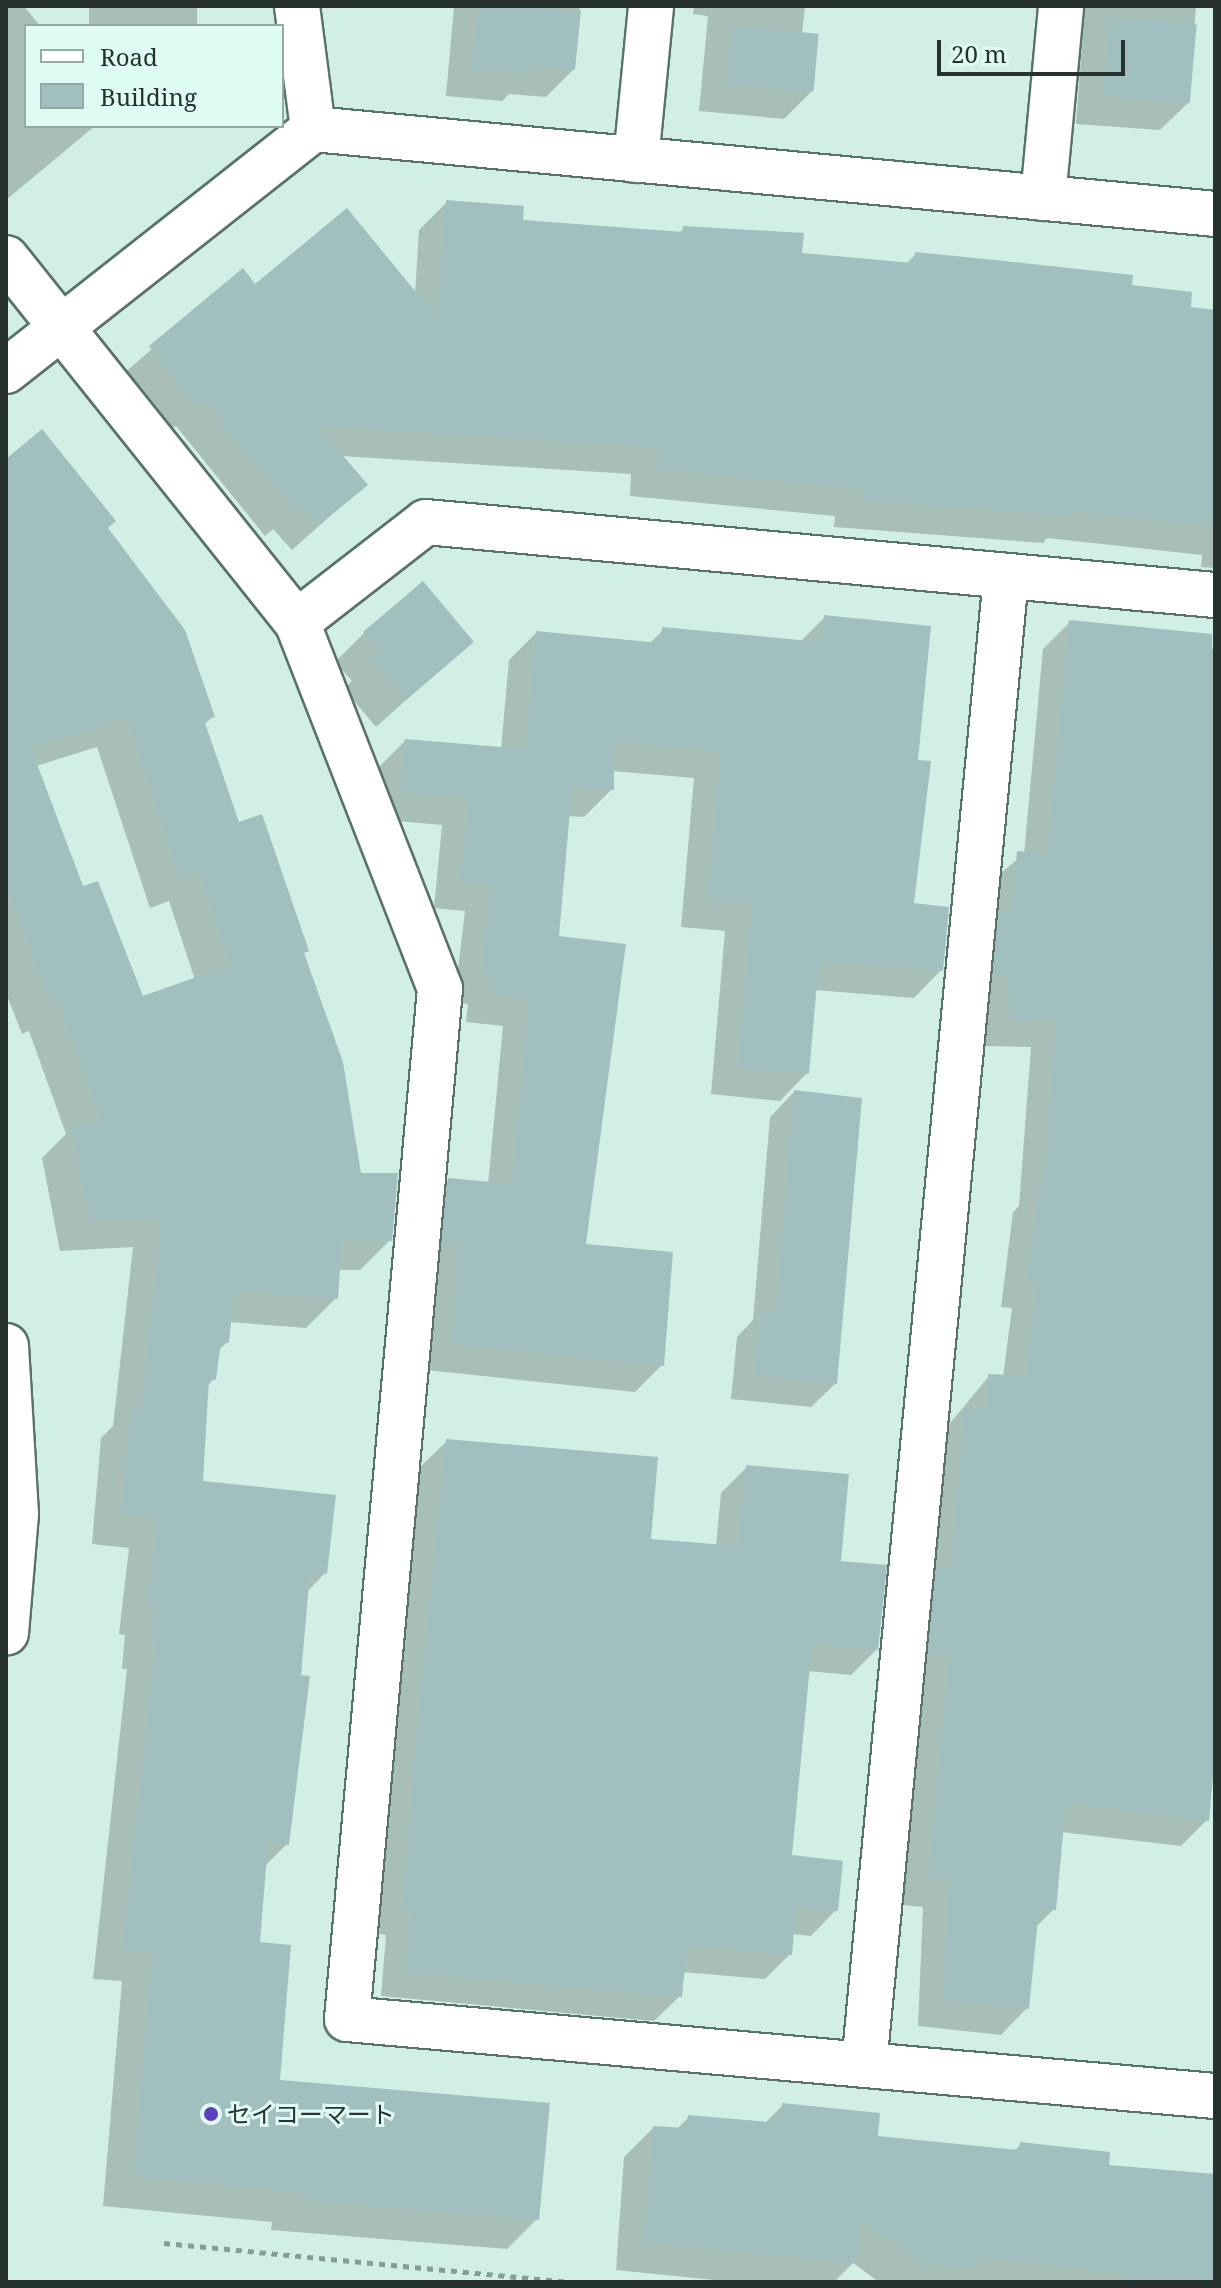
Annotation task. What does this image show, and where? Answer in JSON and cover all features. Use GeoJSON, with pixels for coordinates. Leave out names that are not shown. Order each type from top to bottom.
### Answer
{"type":"FeatureCollection","features":[{"type":"Feature","properties":{"kind":"street"},"geometry":{"type":"LineString","coordinates":[[297,6],[313,129]]}},
{"type":"Feature","properties":{"kind":"street"},"geometry":{"type":"LineString","coordinates":[[636,160],[651,6]]}},
{"type":"Feature","properties":{"kind":"street"},"geometry":{"type":"LineString","coordinates":[[1043,198],[1061,6]]}},
{"type":"Feature","properties":{"kind":"street"},"geometry":{"type":"LineString","coordinates":[[6,371],[313,129],[1215,214]]}},
{"type":"Feature","properties":{"kind":"street"},"geometry":{"type":"LineString","coordinates":[[6,258],[297,622],[440,989],[347,2019],[1215,2096]]}},
{"type":"Feature","properties":{"kind":"street"},"geometry":{"type":"LineString","coordinates":[[297,622],[426,522],[1215,595]]}},
{"type":"Feature","properties":{"kind":"street"},"geometry":{"type":"LineString","coordinates":[[864,2065],[1006,576]]}},
{"type":"Feature","properties":{"kind":"street"},"geometry":{"type":"LineString","coordinates":[[6,1346],[16,1514],[6,1633]]}},
{"type":"Feature","properties":{"kind":"path"},"geometry":{"type":"LineString","coordinates":[[164,2243],[567,2282]]}},
{"type":"Feature","properties":{"kind":"building"},"geometry":{"type":"Polygon","coordinates":[[[478,6],[581,11],[575,70],[531,67],[531,74],[472,69],[478,6]]]}},
{"type":"Feature","properties":{"kind":"building"},"geometry":{"type":"Polygon","coordinates":[[[1110,17],[1197,25],[1190,103],[1103,96],[1110,17]]]}},
{"type":"Feature","properties":{"kind":"building"},"geometry":{"type":"Polygon","coordinates":[[[731,26],[819,34],[814,91],[726,84],[731,26]]]}},
{"type":"Feature","properties":{"kind":"building"},"geometry":{"type":"Polygon","coordinates":[[[446,200],[524,206],[523,220],[683,232],[683,226],[804,233],[802,253],[913,263],[915,252],[995,260],[1133,275],[1132,285],[1192,292],[1191,307],[1215,310],[1215,526],[1073,511],[1072,516],[861,500],[862,489],[656,469],[658,447],[318,426],[368,485],[320,524],[302,502],[294,510],[204,400],[197,406],[149,346],[243,268],[255,284],[347,208],[437,318],[446,200]]]}},
{"type":"Feature","properties":{"kind":"building"},"geometry":{"type":"Polygon","coordinates":[[[42,429],[116,521],[108,528],[185,630],[215,717],[204,720],[239,822],[262,814],[309,951],[304,953],[343,1062],[361,1173],[398,1173],[392,1241],[342,1240],[338,1299],[234,1291],[229,1343],[221,1342],[216,1380],[209,1379],[203,1481],[336,1495],[327,1574],[310,1573],[301,1675],[310,1676],[289,1845],[268,1843],[260,1942],[291,1945],[280,2080],[550,2103],[539,2220],[300,2200],[301,2192],[133,2176],[152,1951],[122,1949],[156,1639],[151,1639],[154,1606],[148,1605],[158,1518],[121,1514],[131,1406],[141,1407],[162,1218],[90,1221],[71,1126],[101,1119],[59,1003],[52,1005],[6,886],[6,459],[42,429]],[[127,718],[31,748],[83,886],[98,881],[143,996],[230,965],[199,873],[180,879],[127,718]]]}},
{"type":"Feature","properties":{"kind":"building"},"geometry":{"type":"Polygon","coordinates":[[[423,581],[474,642],[406,700],[372,658],[380,651],[363,632],[423,581]]]}},
{"type":"Feature","properties":{"kind":"building"},"geometry":{"type":"Polygon","coordinates":[[[824,615],[931,626],[918,760],[931,761],[914,903],[949,907],[943,971],[819,961],[809,1074],[738,1068],[752,905],[708,900],[721,751],[614,742],[614,790],[572,788],[559,936],[626,944],[586,1244],[673,1252],[664,1366],[453,1344],[457,1243],[442,1243],[448,1178],[512,1184],[529,999],[493,995],[494,977],[481,976],[491,884],[460,881],[469,798],[400,792],[405,739],[525,749],[536,631],[660,643],[662,627],[821,642],[824,615]]]}},
{"type":"Feature","properties":{"kind":"building"},"geometry":{"type":"Polygon","coordinates":[[[1069,620],[1212,634],[1215,1753],[1209,1821],[1066,1803],[1056,1910],[1039,1909],[1029,2009],[943,2000],[949,1881],[928,1879],[949,1657],[928,1655],[936,1569],[951,1570],[964,1409],[986,1411],[988,1374],[1026,1376],[1037,1282],[1027,1281],[1039,1184],[1044,1185],[1056,1021],[1011,1020],[1007,976],[993,975],[999,911],[1012,912],[1017,851],[1047,854],[1069,620]]]}},
{"type":"Feature","properties":{"kind":"building"},"geometry":{"type":"Polygon","coordinates":[[[794,1090],[862,1098],[837,1384],[755,1375],[761,1310],[776,1311],[794,1090]]]}},
{"type":"Feature","properties":{"kind":"building"},"geometry":{"type":"Polygon","coordinates":[[[446,1439],[658,1457],[651,1539],[738,1546],[746,1465],[849,1474],[841,1561],[887,1565],[878,1650],[812,1644],[792,1855],[843,1861],[838,1911],[796,1908],[792,1955],[687,1945],[682,1997],[405,1972],[411,1910],[403,1910],[415,1746],[446,1439]]]}},
{"type":"Feature","properties":{"kind":"building"},"geometry":{"type":"Polygon","coordinates":[[[782,2103],[880,2113],[878,2136],[1019,2150],[1020,2142],[1110,2152],[1109,2165],[1215,2174],[1215,2282],[1124,2282],[1125,2273],[978,2257],[977,2269],[922,2263],[860,2219],[856,2263],[644,2242],[653,2126],[686,2128],[688,2115],[780,2123],[782,2103]]]}},
{"type":"Feature","properties":{"kind":"place","name":"セイコーマート"},"geometry":{"type":"Point","coordinates":[211,2114]}}]}
